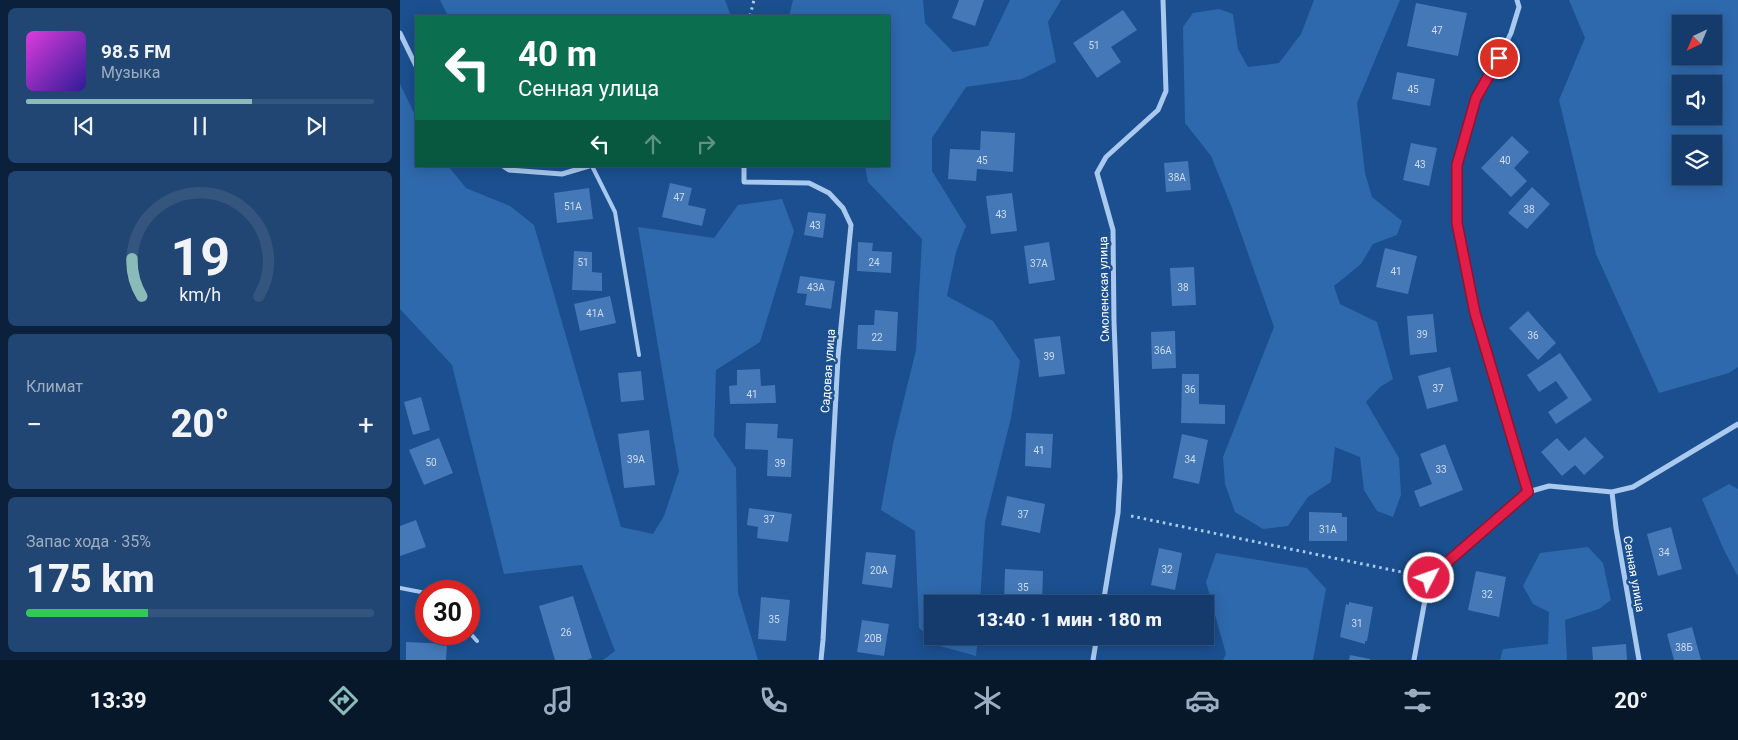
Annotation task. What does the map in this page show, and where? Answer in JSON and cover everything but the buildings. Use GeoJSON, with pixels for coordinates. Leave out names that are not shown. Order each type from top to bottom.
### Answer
{"type":"FeatureCollection","features":[{"type":"Feature","properties":{"kind":"street","name":"Смоленская улица"},"geometry":{"type":"LineString","coordinates":[[1104,595],[1118,513],[1120,477],[1114,322],[1113,230],[1097,173],[1106,157],[1158,110],[1166,91],[1163,0]]}},
{"type":"Feature","properties":{"kind":"street"},"geometry":{"type":"LineString","coordinates":[[1517,0],[1519,7],[1511,33],[1476,98],[1457,165],[1457,223],[1475,313],[1528,492]]}},
{"type":"Feature","properties":{"kind":"street"},"geometry":{"type":"LineString","coordinates":[[400,33],[415,64]]}},
{"type":"Feature","properties":{"kind":"street"},"geometry":{"type":"LineString","coordinates":[[504,167],[509,170],[562,174],[586,167]]}},
{"type":"Feature","properties":{"kind":"street","name":"Садовая улица"},"geometry":{"type":"LineString","coordinates":[[744,167],[744,182],[809,183],[829,193],[843,208],[851,225],[838,357],[823,640],[820,660]]}},
{"type":"Feature","properties":{"kind":"street"},"geometry":{"type":"LineString","coordinates":[[1414,660],[1429,578],[1528,492],[1549,486],[1612,492],[1633,487],[1738,424]]}},
{"type":"Feature","properties":{"kind":"street","name":"Сенная улица"},"geometry":{"type":"LineString","coordinates":[[1612,492],[1616,528],[1639,660]]}},
{"type":"Feature","properties":{"kind":"street"},"geometry":{"type":"LineString","coordinates":[[1092,660],[1095,645]]}},
{"type":"Feature","properties":{"kind":"lane"},"geometry":{"type":"LineString","coordinates":[[591,167],[615,212],[639,355]]}},
{"type":"Feature","properties":{"kind":"lane"},"geometry":{"type":"LineString","coordinates":[[400,588],[415,591]]}},
{"type":"Feature","properties":{"kind":"path"},"geometry":{"type":"LineString","coordinates":[[750,15],[754,0]]}},
{"type":"Feature","properties":{"kind":"path"},"geometry":{"type":"LineString","coordinates":[[1118,513],[1429,578]]}},
{"type":"Feature","properties":{"kind":"shaded area"},"geometry":{"type":"Polygon","coordinates":[[[440,0],[725,0],[731,15],[448,15],[440,0]]]}},
{"type":"Feature","properties":{"kind":"shaded area"},"geometry":{"type":"Polygon","coordinates":[[[793,0],[923,0],[925,23],[953,52],[988,46],[1010,0],[1061,0],[1048,22],[1056,62],[1022,79],[966,87],[932,138],[932,171],[966,226],[956,252],[947,296],[993,321],[1020,361],[1011,418],[985,522],[981,595],[924,595],[924,632],[919,628],[915,531],[881,510],[893,444],[916,350],[922,239],[868,182],[865,167],[890,167],[890,15],[789,15],[793,0]]]}},
{"type":"Feature","properties":{"kind":"shaded area"},"geometry":{"type":"Polygon","coordinates":[[[1314,0],[1400,0],[1357,103],[1365,173],[1372,197],[1402,221],[1397,235],[1373,244],[1361,264],[1334,286],[1340,304],[1377,322],[1393,379],[1380,387],[1366,402],[1399,458],[1401,495],[1393,517],[1377,511],[1364,490],[1360,457],[1335,447],[1331,482],[1308,497],[1288,526],[1263,529],[1235,512],[1225,484],[1223,457],[1274,327],[1232,208],[1211,156],[1185,123],[1183,27],[1193,13],[1219,9],[1233,14],[1238,49],[1248,67],[1279,63],[1301,34],[1314,0]]]}},
{"type":"Feature","properties":{"kind":"shaded area"},"geometry":{"type":"Polygon","coordinates":[[[1569,0],[1738,0],[1738,367],[1729,373],[1659,393],[1596,254],[1559,100],[1585,38],[1569,0]]]}},
{"type":"Feature","properties":{"kind":"shaded area"},"geometry":{"type":"Polygon","coordinates":[[[400,84],[415,115],[415,167],[449,167],[466,188],[510,206],[534,225],[621,527],[653,534],[664,516],[679,471],[638,227],[714,238],[738,205],[782,199],[794,231],[760,342],[716,370],[714,436],[736,468],[738,593],[758,660],[603,660],[615,651],[582,565],[504,574],[452,365],[400,309],[400,84]]]}},
{"type":"Feature","properties":{"kind":"shaded area"},"geometry":{"type":"Polygon","coordinates":[[[1729,484],[1738,489],[1738,577],[1702,499],[1729,484]]]}},
{"type":"Feature","properties":{"kind":"shaded area"},"geometry":{"type":"Polygon","coordinates":[[[1588,547],[1603,563],[1611,600],[1599,609],[1565,620],[1567,660],[1500,660],[1503,649],[1548,644],[1549,612],[1533,604],[1523,586],[1540,553],[1588,547]]]}},
{"type":"Feature","properties":{"kind":"shaded area"},"geometry":{"type":"Polygon","coordinates":[[[1216,553],[1307,568],[1326,589],[1313,660],[1223,660],[1226,654],[1214,611],[1214,595],[1210,595],[1206,582],[1216,553]]]}},
{"type":"Feature","properties":{"kind":"shaded area"},"geometry":{"type":"Polygon","coordinates":[[[939,645],[977,645],[976,656],[939,645]]]}},
{"type":"Feature","properties":{"kind":"route"},"geometry":{"type":"LineString","coordinates":[[1429,578],[1528,492],[1475,313],[1457,223],[1457,165],[1476,98],[1499,58]]}}]}
